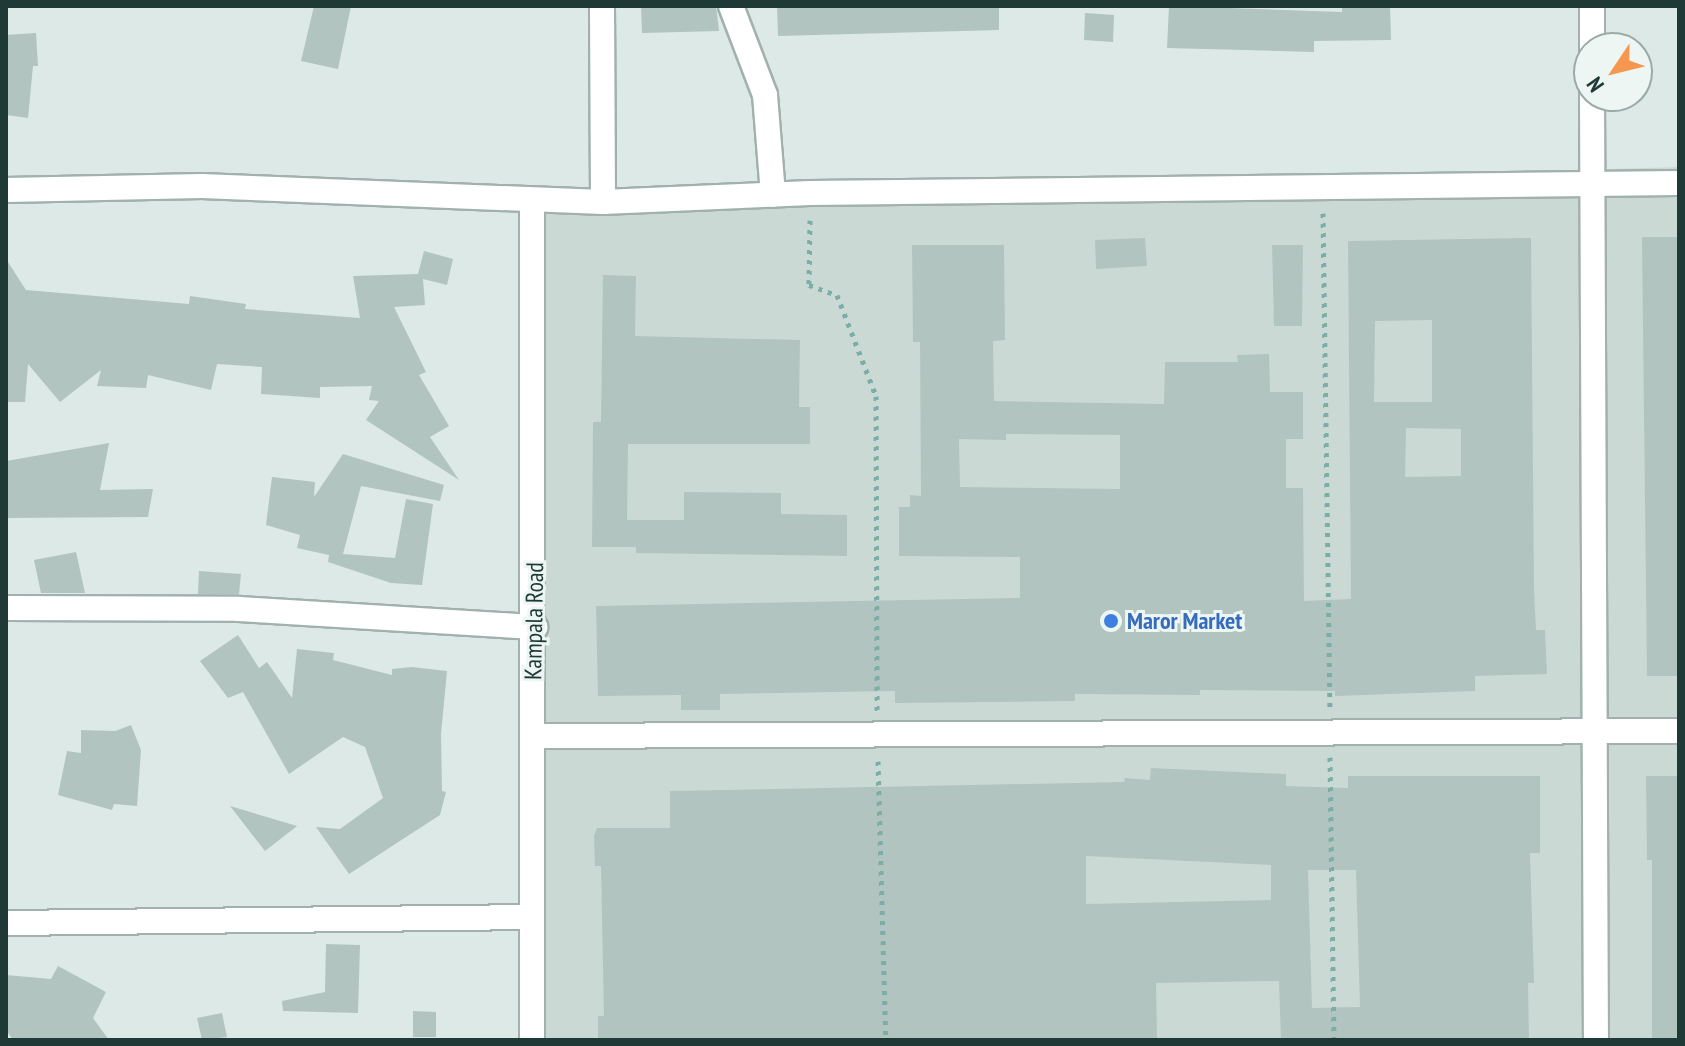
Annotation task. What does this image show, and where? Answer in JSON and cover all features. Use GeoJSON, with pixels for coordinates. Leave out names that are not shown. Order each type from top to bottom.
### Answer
{"type":"FeatureCollection","features":[{"type":"Feature","properties":{"kind":"street"},"geometry":{"type":"LineString","coordinates":[[602,6],[603,202]]}},
{"type":"Feature","properties":{"kind":"street"},"geometry":{"type":"LineString","coordinates":[[731,6],[765,95],[773,195]]}},
{"type":"Feature","properties":{"kind":"street"},"geometry":{"type":"LineString","coordinates":[[1592,6],[1592,32]]}},
{"type":"Feature","properties":{"kind":"street"},"geometry":{"type":"LineString","coordinates":[[1592,112],[1596,1040]]}},
{"type":"Feature","properties":{"kind":"street"},"geometry":{"type":"LineString","coordinates":[[6,190],[202,186],[532,202],[603,202],[810,193],[1679,183]]}},
{"type":"Feature","properties":{"kind":"street","name":"Kampala Road"},"geometry":{"type":"LineString","coordinates":[[532,202],[535,627],[532,1040]]}},
{"type":"Feature","properties":{"kind":"street"},"geometry":{"type":"LineString","coordinates":[[6,608],[239,609],[535,627]]}},
{"type":"Feature","properties":{"kind":"street"},"geometry":{"type":"LineString","coordinates":[[532,736],[1330,736],[1679,731]]}},
{"type":"Feature","properties":{"kind":"street"},"geometry":{"type":"LineString","coordinates":[[6,923],[532,917]]}},
{"type":"Feature","properties":{"kind":"path"},"geometry":{"type":"LineString","coordinates":[[1323,188],[1334,1040]]}},
{"type":"Feature","properties":{"kind":"path"},"geometry":{"type":"LineString","coordinates":[[810,193],[809,285],[837,295],[876,396]]}},
{"type":"Feature","properties":{"kind":"shaded area","name":"Maror Market"},"geometry":{"type":"Polygon","coordinates":[[[1679,167],[1679,1040],[541,1040],[545,201],[1679,167]]]}},
{"type":"Feature","properties":{"kind":"building"},"geometry":{"type":"Polygon","coordinates":[[[314,6],[351,6],[338,69],[301,61],[314,6]]]}},
{"type":"Feature","properties":{"kind":"building"},"geometry":{"type":"Polygon","coordinates":[[[641,6],[716,6],[719,31],[642,33],[641,6]]]}},
{"type":"Feature","properties":{"kind":"building"},"geometry":{"type":"Polygon","coordinates":[[[777,6],[999,6],[999,30],[778,36],[777,6]]]}},
{"type":"Feature","properties":{"kind":"building"},"geometry":{"type":"Polygon","coordinates":[[[1169,6],[1342,12],[1342,6],[1390,6],[1391,40],[1314,41],[1314,52],[1167,48],[1169,6]]]}},
{"type":"Feature","properties":{"kind":"building"},"geometry":{"type":"Polygon","coordinates":[[[1085,13],[1114,15],[1113,42],[1084,40],[1085,13]]]}},
{"type":"Feature","properties":{"kind":"building"},"geometry":{"type":"Polygon","coordinates":[[[36,33],[38,66],[33,66],[28,118],[6,115],[6,35],[36,33]]]}},
{"type":"Feature","properties":{"kind":"building"},"geometry":{"type":"Polygon","coordinates":[[[1642,237],[1679,237],[1679,676],[1647,676],[1642,237]]]}},
{"type":"Feature","properties":{"kind":"building"},"geometry":{"type":"Polygon","coordinates":[[[1145,238],[1147,266],[1096,269],[1095,240],[1145,238]]]}},
{"type":"Feature","properties":{"kind":"building"},"geometry":{"type":"Polygon","coordinates":[[[1531,238],[1534,591],[1536,630],[1545,630],[1547,674],[1475,676],[1475,691],[1335,696],[1335,691],[1200,690],[1200,695],[1075,694],[1075,701],[895,703],[895,691],[720,694],[720,710],[681,710],[681,695],[598,696],[596,606],[1020,598],[1020,557],[899,556],[899,507],[910,507],[910,495],[921,496],[920,342],[913,342],[912,245],[1004,245],[1005,340],[993,341],[994,401],[1164,404],[1165,362],[1238,362],[1237,355],[1269,354],[1270,392],[1303,392],[1303,439],[1286,439],[1286,488],[1303,488],[1304,601],[1351,599],[1348,241],[1531,238]],[[1432,320],[1375,321],[1374,402],[1432,402],[1432,320]],[[1406,428],[1405,477],[1461,476],[1461,429],[1406,428]],[[1006,434],[1006,440],[959,439],[960,487],[1120,489],[1120,435],[1006,434]]]}},
{"type":"Feature","properties":{"kind":"building"},"geometry":{"type":"Polygon","coordinates":[[[1272,245],[1303,245],[1302,326],[1274,326],[1272,245]]]}},
{"type":"Feature","properties":{"kind":"building"},"geometry":{"type":"Polygon","coordinates":[[[424,251],[453,259],[447,285],[423,279],[425,305],[394,307],[426,372],[419,375],[449,426],[430,437],[459,480],[366,420],[379,401],[369,400],[372,386],[320,387],[320,398],[261,394],[262,367],[217,364],[211,390],[148,375],[146,388],[97,386],[101,370],[60,402],[28,364],[25,402],[6,402],[6,259],[26,290],[189,304],[190,296],[246,304],[245,309],[360,318],[353,276],[418,274],[424,251]]]}},
{"type":"Feature","properties":{"kind":"building"},"geometry":{"type":"Polygon","coordinates":[[[603,275],[636,276],[635,336],[800,340],[799,407],[810,407],[810,444],[628,444],[627,520],[684,520],[684,492],[781,493],[781,514],[847,515],[847,556],[636,553],[636,547],[592,547],[593,422],[601,422],[603,275]]]}},
{"type":"Feature","properties":{"kind":"building"},"geometry":{"type":"Polygon","coordinates":[[[109,443],[100,490],[153,489],[148,517],[6,518],[6,461],[109,443]]]}},
{"type":"Feature","properties":{"kind":"building"},"geometry":{"type":"Polygon","coordinates":[[[343,454],[444,485],[440,501],[361,486],[343,554],[395,558],[406,499],[433,504],[422,585],[391,583],[328,562],[329,555],[297,548],[300,535],[266,525],[272,477],[315,482],[314,497],[343,454]]]}},
{"type":"Feature","properties":{"kind":"building"},"geometry":{"type":"Polygon","coordinates":[[[76,552],[85,593],[41,593],[34,560],[76,552]]]}},
{"type":"Feature","properties":{"kind":"building"},"geometry":{"type":"Polygon","coordinates":[[[199,571],[241,574],[239,594],[198,594],[199,571]]]}},
{"type":"Feature","properties":{"kind":"building"},"geometry":{"type":"Polygon","coordinates":[[[238,635],[259,668],[267,662],[292,698],[297,649],[334,653],[333,660],[392,675],[392,669],[412,667],[447,671],[441,734],[442,791],[446,792],[440,815],[349,874],[316,827],[340,829],[383,798],[365,747],[343,737],[289,774],[243,692],[228,698],[200,661],[238,635]]]}},
{"type":"Feature","properties":{"kind":"building"},"geometry":{"type":"Polygon","coordinates":[[[131,725],[141,750],[137,806],[114,804],[112,810],[58,795],[67,751],[81,753],[81,730],[115,731],[131,725]]]}},
{"type":"Feature","properties":{"kind":"building"},"geometry":{"type":"Polygon","coordinates":[[[1151,768],[1286,774],[1286,786],[1348,788],[1348,776],[1540,776],[1540,853],[1530,853],[1534,983],[1528,983],[1529,1040],[1281,1040],[1279,981],[1156,983],[1157,1040],[598,1040],[598,1016],[604,1016],[601,866],[595,866],[594,836],[597,828],[670,828],[670,791],[1124,782],[1125,778],[1150,780],[1151,768]],[[1086,856],[1086,904],[1271,900],[1271,865],[1086,856]],[[1308,870],[1312,1008],[1360,1007],[1356,870],[1308,870]]]}},
{"type":"Feature","properties":{"kind":"building"},"geometry":{"type":"Polygon","coordinates":[[[1646,776],[1679,776],[1679,1040],[1652,1040],[1652,860],[1647,860],[1646,776]]]}},
{"type":"Feature","properties":{"kind":"building"},"geometry":{"type":"Polygon","coordinates":[[[230,806],[297,826],[265,851],[230,806]]]}},
{"type":"Feature","properties":{"kind":"building"},"geometry":{"type":"Polygon","coordinates":[[[326,944],[360,945],[358,1013],[283,1011],[282,1001],[325,992],[326,944]]]}},
{"type":"Feature","properties":{"kind":"building"},"geometry":{"type":"Polygon","coordinates":[[[58,966],[106,992],[93,1018],[109,1040],[13,1040],[6,1030],[6,975],[51,979],[58,966]]]}},
{"type":"Feature","properties":{"kind":"building"},"geometry":{"type":"Polygon","coordinates":[[[413,1011],[436,1012],[436,1037],[413,1037],[413,1011]]]}},
{"type":"Feature","properties":{"kind":"building"},"geometry":{"type":"Polygon","coordinates":[[[222,1013],[227,1037],[202,1040],[197,1018],[222,1013]]]}},
{"type":"Feature","properties":{"kind":"place","name":"Maror Market"},"geometry":{"type":"Point","coordinates":[1111,621]}}]}
